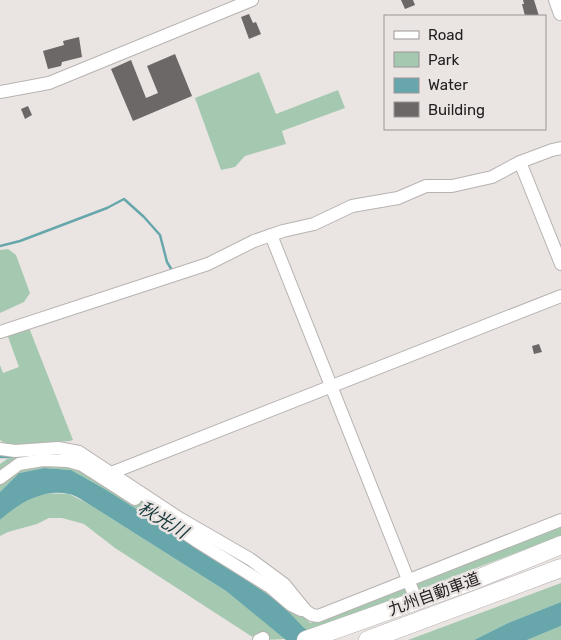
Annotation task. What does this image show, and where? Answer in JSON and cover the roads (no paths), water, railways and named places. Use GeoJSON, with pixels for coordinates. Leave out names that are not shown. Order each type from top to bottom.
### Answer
{"type":"FeatureCollection","features":[{"type":"Feature","properties":{"kind":"highway","name":"九州自動車道"},"geometry":{"type":"LineString","coordinates":[[306,640],[472,581],[561,545]]}},
{"type":"Feature","properties":{"kind":"highway","name":"九州自動車道"},"geometry":{"type":"LineString","coordinates":[[368,640],[561,568]]}},
{"type":"Feature","properties":{"kind":"street"},"geometry":{"type":"LineString","coordinates":[[0,92],[49,83],[252,0]]}},
{"type":"Feature","properties":{"kind":"street"},"geometry":{"type":"LineString","coordinates":[[555,0],[560,14]]}},
{"type":"Feature","properties":{"kind":"street"},"geometry":{"type":"LineString","coordinates":[[0,332],[208,264],[254,240],[314,224],[352,206],[398,198],[426,186],[452,186],[492,177],[520,162],[561,148]]}},
{"type":"Feature","properties":{"kind":"street"},"geometry":{"type":"LineString","coordinates":[[520,162],[561,264]]}},
{"type":"Feature","properties":{"kind":"street"},"geometry":{"type":"LineString","coordinates":[[272,235],[413,592]]}},
{"type":"Feature","properties":{"kind":"street"},"geometry":{"type":"LineString","coordinates":[[111,473],[561,296]]}},
{"type":"Feature","properties":{"kind":"street"},"geometry":{"type":"LineString","coordinates":[[0,449],[15,451],[58,448],[73,450],[179,518],[250,559],[284,584],[306,611]]}},
{"type":"Feature","properties":{"kind":"street"},"geometry":{"type":"LineString","coordinates":[[0,478],[13,467],[43,460],[82,465],[270,587],[291,605],[318,616],[561,520]]}},
{"type":"Feature","properties":{"kind":"water"},"geometry":{"type":"Polygon","coordinates":[[[44,468],[71,470],[103,488],[229,568],[280,603],[303,627],[320,640],[286,640],[226,591],[74,495],[50,493],[32,498],[0,520],[0,492],[19,473],[44,468]]]}},
{"type":"Feature","properties":{"kind":"water"},"geometry":{"type":"Polygon","coordinates":[[[561,602],[561,626],[527,640],[474,640],[508,623],[561,602]]]}},
{"type":"Feature","properties":{"kind":"waterway"},"geometry":{"type":"LineString","coordinates":[[0,246],[20,241],[107,208],[124,199],[160,235],[167,262],[173,272]]}},
{"type":"Feature","properties":{"kind":"waterway"},"geometry":{"type":"LineString","coordinates":[[0,457],[11,457]]}},
{"type":"Feature","properties":{"kind":"water label","name":"秋光川"},"geometry":{"type":"Point","coordinates":[163,520]}}]}
